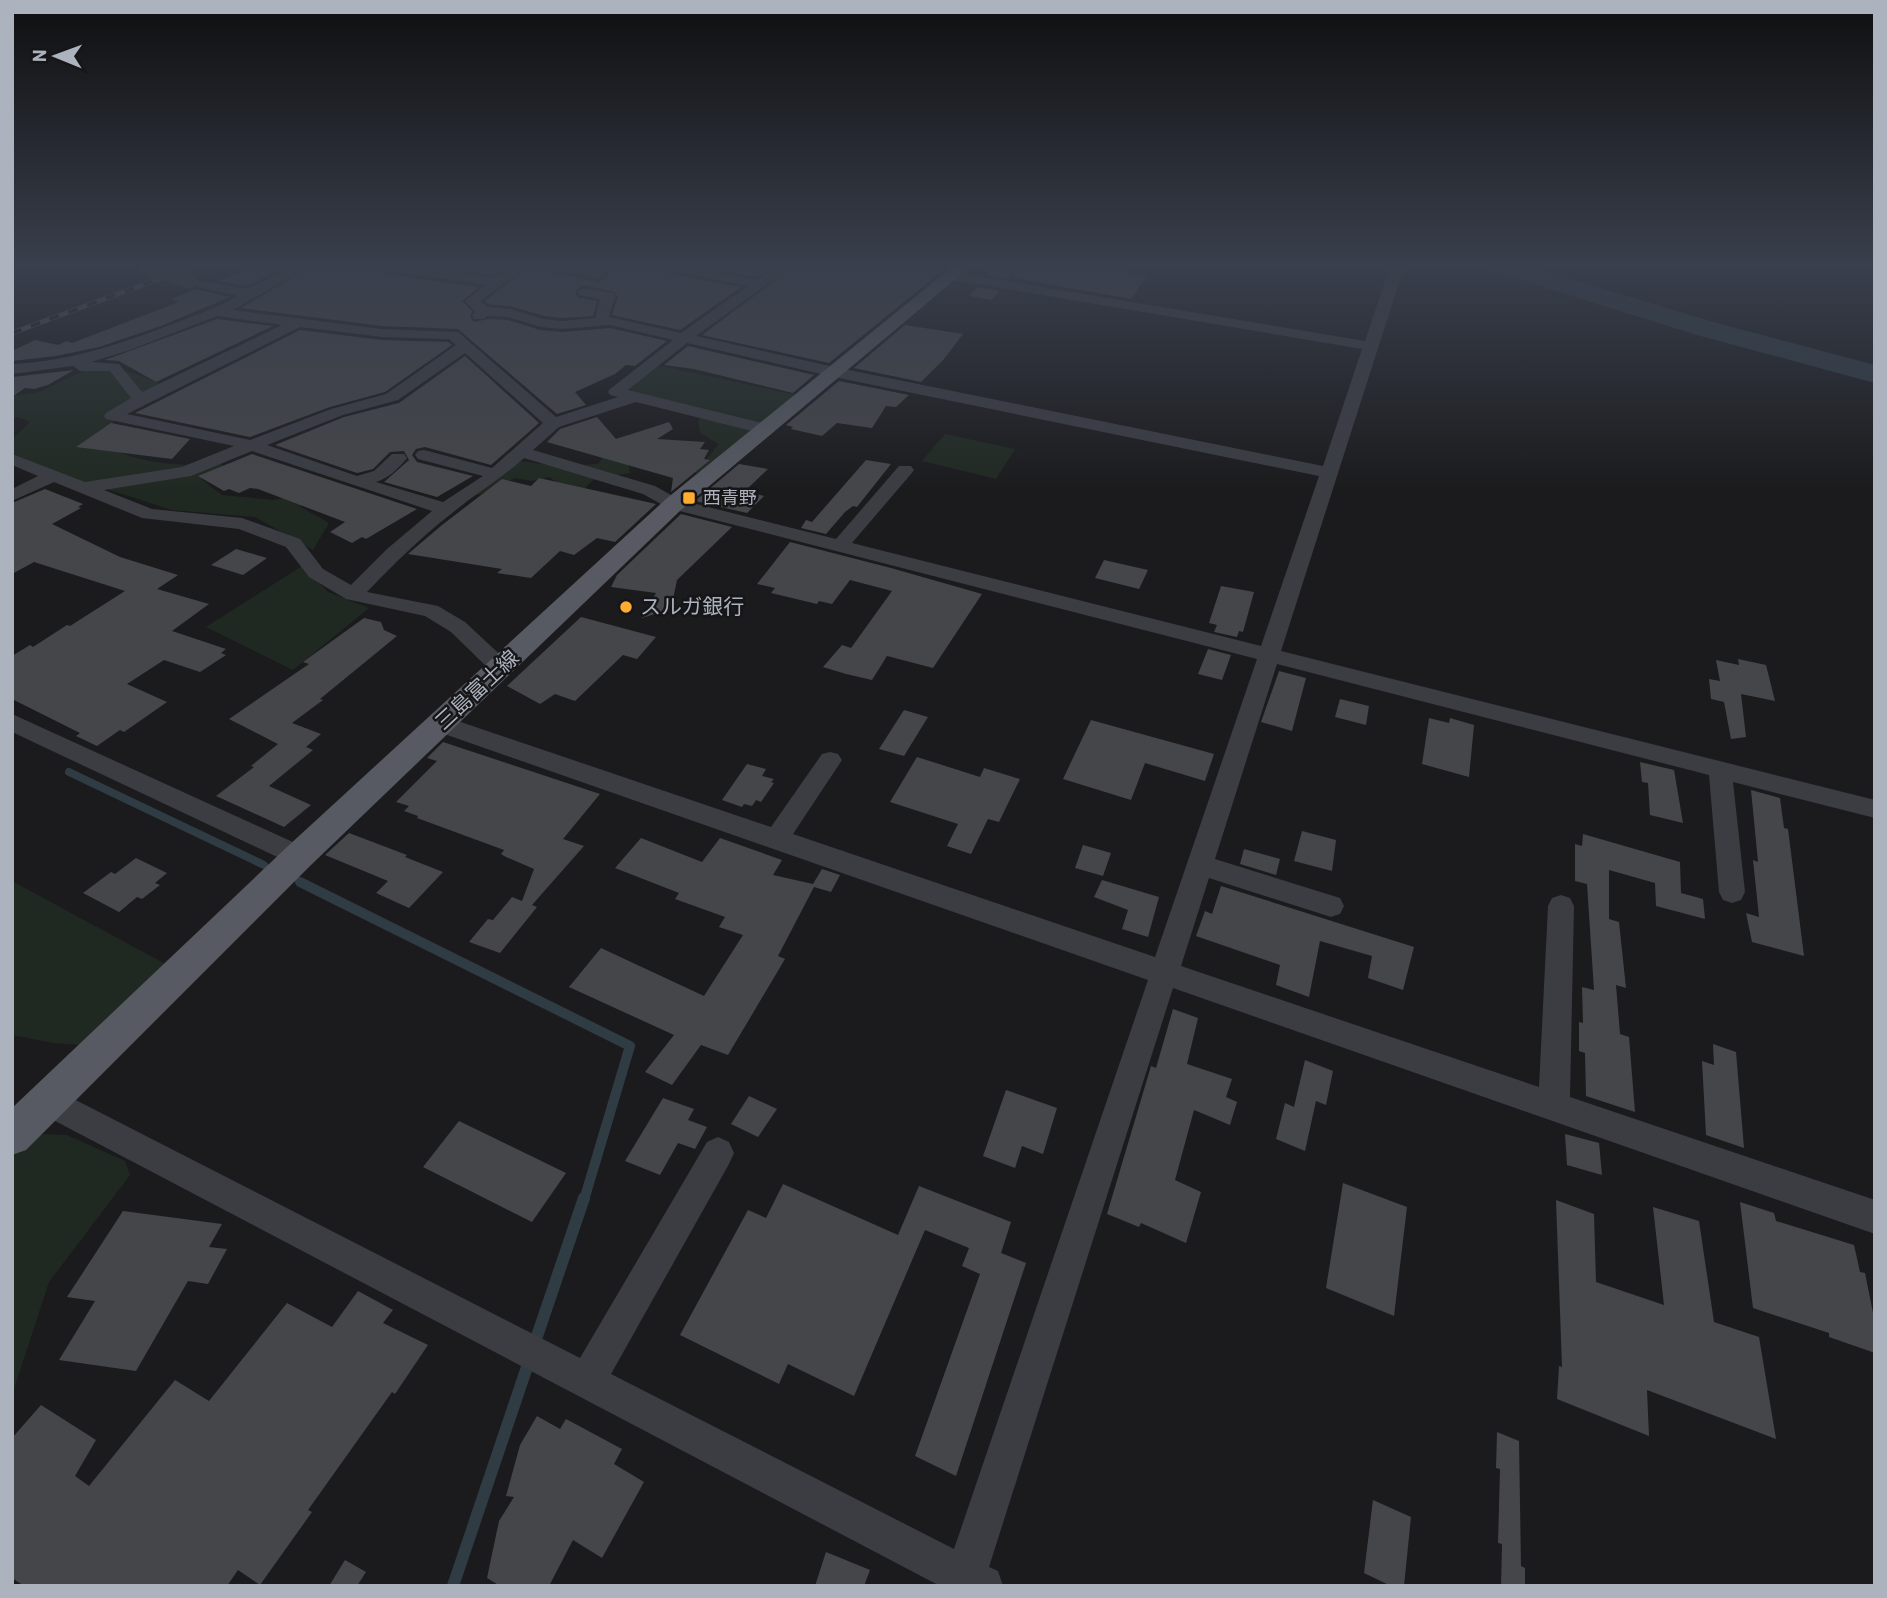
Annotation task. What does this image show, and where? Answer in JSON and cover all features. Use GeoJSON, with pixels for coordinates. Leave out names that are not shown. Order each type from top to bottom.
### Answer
{"type":"FeatureCollection","features":[{"type":"Feature","properties":{"kind":"main road","name":"三島富士線"},"geometry":{"type":"LineString","coordinates":[[12,1136],[299,856],[674,504],[871,342]]}},
{"type":"Feature","properties":{"kind":"street"},"geometry":{"type":"LineString","coordinates":[[12,369],[46,367],[88,358],[134,342]]}},
{"type":"Feature","properties":{"kind":"street"},"geometry":{"type":"LineString","coordinates":[[259,342],[140,399],[112,416],[251,445],[445,509]]}},
{"type":"Feature","properties":{"kind":"street"},"geometry":{"type":"LineString","coordinates":[[80,488],[186,472],[337,412],[392,397],[453,342]]}},
{"type":"Feature","properties":{"kind":"street"},"geometry":{"type":"LineString","coordinates":[[472,342],[553,423]]}},
{"type":"Feature","properties":{"kind":"street"},"geometry":{"type":"LineString","coordinates":[[680,342],[616,392],[764,429]]}},
{"type":"Feature","properties":{"kind":"street"},"geometry":{"type":"LineString","coordinates":[[700,342],[834,372],[1329,473]]}},
{"type":"Feature","properties":{"kind":"street"},"geometry":{"type":"LineString","coordinates":[[1346,342],[1370,346]]}},
{"type":"Feature","properties":{"kind":"street"},"geometry":{"type":"LineString","coordinates":[[49,1102],[571,1372],[970,1583],[1165,972],[1372,342]]}},
{"type":"Feature","properties":{"kind":"street"},"geometry":{"type":"LineString","coordinates":[[88,358],[76,366],[114,367],[140,399]]}},
{"type":"Feature","properties":{"kind":"street"},"geometry":{"type":"LineString","coordinates":[[353,595],[394,553],[445,509],[523,452],[553,423],[635,397]]}},
{"type":"Feature","properties":{"kind":"street"},"geometry":{"type":"LineString","coordinates":[[523,452],[649,490],[674,504],[1875,809]]}},
{"type":"Feature","properties":{"kind":"street"},"geometry":{"type":"LineString","coordinates":[[424,455],[495,474]]}},
{"type":"Feature","properties":{"kind":"street"},"geometry":{"type":"LineString","coordinates":[[357,482],[380,475],[398,458]]}},
{"type":"Feature","properties":{"kind":"street"},"geometry":{"type":"LineString","coordinates":[[12,459],[149,514],[242,524],[293,543],[316,573],[353,595],[432,611],[458,627],[500,667]]}},
{"type":"Feature","properties":{"kind":"street"},"geometry":{"type":"LineString","coordinates":[[840,546],[905,470]]}},
{"type":"Feature","properties":{"kind":"street"},"geometry":{"type":"LineString","coordinates":[[12,496],[52,476]]}},
{"type":"Feature","properties":{"kind":"street"},"geometry":{"type":"LineString","coordinates":[[12,722],[299,856]]}},
{"type":"Feature","properties":{"kind":"street"},"geometry":{"type":"LineString","coordinates":[[440,724],[1875,1217]]}},
{"type":"Feature","properties":{"kind":"street"},"geometry":{"type":"LineString","coordinates":[[776,839],[830,760]]}},
{"type":"Feature","properties":{"kind":"street"},"geometry":{"type":"LineString","coordinates":[[1720,769],[1732,892]]}},
{"type":"Feature","properties":{"kind":"street"},"geometry":{"type":"LineString","coordinates":[[1200,865],[1331,906]]}},
{"type":"Feature","properties":{"kind":"street"},"geometry":{"type":"LineString","coordinates":[[1554,1107],[1560,906]]}},
{"type":"Feature","properties":{"kind":"street"},"geometry":{"type":"LineString","coordinates":[[571,1372],[718,1153]]}},
{"type":"Feature","properties":{"kind":"shaded area"},"geometry":{"type":"Polygon","coordinates":[[[656,365],[797,395],[761,424],[631,392],[631,385],[656,365]]]}},
{"type":"Feature","properties":{"kind":"shaded area"},"geometry":{"type":"Polygon","coordinates":[[[94,366],[136,374],[160,384],[149,402],[114,421],[98,443],[126,455],[157,462],[190,465],[220,462],[223,466],[201,479],[222,495],[273,500],[297,496],[301,507],[329,523],[313,550],[255,517],[172,510],[72,478],[12,454],[12,439],[30,422],[18,417],[12,418],[12,396],[39,392],[94,366]]]}},
{"type":"Feature","properties":{"kind":"shaded area"},"geometry":{"type":"Polygon","coordinates":[[[702,416],[755,430],[700,475],[695,473],[719,444],[700,433],[698,421],[702,416]]]}},
{"type":"Feature","properties":{"kind":"shaded area"},"geometry":{"type":"Polygon","coordinates":[[[945,434],[1015,449],[996,479],[922,461],[945,434]]]}},
{"type":"Feature","properties":{"kind":"shaded area"},"geometry":{"type":"Polygon","coordinates":[[[627,435],[638,440],[630,456],[630,473],[594,479],[530,543],[561,485],[549,477],[532,481],[515,478],[480,495],[473,493],[513,460],[555,466],[598,464],[617,438],[627,435]]]}},
{"type":"Feature","properties":{"kind":"shaded area"},"geometry":{"type":"Polygon","coordinates":[[[302,566],[328,592],[369,608],[293,670],[206,627],[302,566]]]}},
{"type":"Feature","properties":{"kind":"shaded area"},"geometry":{"type":"Polygon","coordinates":[[[12,881],[169,966],[84,1045],[53,1043],[12,1035],[12,881]]]}},
{"type":"Feature","properties":{"kind":"shaded area"},"geometry":{"type":"Polygon","coordinates":[[[44,1134],[67,1135],[125,1161],[130,1175],[49,1282],[12,1395],[12,1154],[27,1140],[44,1134]]]}},
{"type":"Feature","properties":{"kind":"building"},"geometry":{"type":"Polygon","coordinates":[[[32,342],[58,345],[66,342],[115,342],[56,356],[12,361],[12,351],[32,342]]]}},
{"type":"Feature","properties":{"kind":"building"},"geometry":{"type":"Polygon","coordinates":[[[155,342],[240,342],[156,382],[119,361],[105,360],[155,342]]]}},
{"type":"Feature","properties":{"kind":"building"},"geometry":{"type":"Polygon","coordinates":[[[277,342],[434,342],[448,342],[452,345],[385,392],[330,407],[250,437],[135,413],[277,342]]]}},
{"type":"Feature","properties":{"kind":"building"},"geometry":{"type":"Polygon","coordinates":[[[473,342],[666,342],[635,366],[626,365],[615,374],[575,392],[586,405],[557,414],[473,342]]]}},
{"type":"Feature","properties":{"kind":"building"},"geometry":{"type":"Polygon","coordinates":[[[732,342],[855,342],[829,363],[732,342]]]}},
{"type":"Feature","properties":{"kind":"building"},"geometry":{"type":"Polygon","coordinates":[[[885,342],[957,342],[921,382],[854,368],[885,342]]]}},
{"type":"Feature","properties":{"kind":"building"},"geometry":{"type":"Polygon","coordinates":[[[688,346],[814,375],[793,393],[694,369],[664,365],[688,346]]]}},
{"type":"Feature","properties":{"kind":"building"},"geometry":{"type":"Polygon","coordinates":[[[465,356],[539,423],[491,465],[425,447],[416,449],[412,455],[417,462],[473,476],[437,497],[384,482],[409,460],[404,451],[390,452],[373,469],[357,473],[275,445],[344,417],[399,403],[465,356]]]}},
{"type":"Feature","properties":{"kind":"building"},"geometry":{"type":"Polygon","coordinates":[[[74,370],[48,385],[34,389],[25,388],[12,397],[12,377],[74,370]]]}},
{"type":"Feature","properties":{"kind":"building"},"geometry":{"type":"Polygon","coordinates":[[[839,381],[909,395],[896,407],[886,406],[872,428],[837,423],[822,436],[791,429],[793,427],[786,425],[839,381]]]}},
{"type":"Feature","properties":{"kind":"building"},"geometry":{"type":"Polygon","coordinates":[[[597,417],[616,439],[669,422],[673,429],[657,439],[705,442],[700,449],[709,450],[704,459],[710,460],[671,492],[673,478],[547,442],[560,429],[597,417]]]}},
{"type":"Feature","properties":{"kind":"building"},"geometry":{"type":"Polygon","coordinates":[[[111,423],[190,439],[172,459],[76,447],[111,423]]]}},
{"type":"Feature","properties":{"kind":"building"},"geometry":{"type":"Polygon","coordinates":[[[252,454],[417,509],[366,539],[362,537],[352,543],[330,532],[345,522],[258,489],[250,488],[239,493],[229,489],[224,491],[198,476],[252,454]]]}},
{"type":"Feature","properties":{"kind":"building"},"geometry":{"type":"Polygon","coordinates":[[[866,460],[891,464],[857,507],[853,506],[845,512],[826,534],[801,528],[806,520],[812,522],[866,460]]]}},
{"type":"Feature","properties":{"kind":"building"},"geometry":{"type":"Polygon","coordinates":[[[739,464],[768,469],[745,491],[764,496],[747,513],[695,501],[739,464]]]}},
{"type":"Feature","properties":{"kind":"building"},"geometry":{"type":"Polygon","coordinates":[[[539,478],[656,504],[615,542],[597,538],[574,555],[560,551],[531,578],[497,573],[502,569],[408,554],[502,479],[531,486],[539,478]]]}},
{"type":"Feature","properties":{"kind":"building"},"geometry":{"type":"Polygon","coordinates":[[[45,489],[83,504],[78,507],[81,508],[52,524],[120,557],[178,575],[157,589],[209,604],[172,631],[226,649],[221,653],[226,655],[200,672],[164,660],[127,684],[167,702],[124,732],[120,730],[97,746],[76,736],[80,733],[12,699],[12,656],[30,645],[33,647],[67,625],[70,626],[125,591],[34,562],[12,574],[12,503],[45,489]]]}},
{"type":"Feature","properties":{"kind":"building"},"geometry":{"type":"Polygon","coordinates":[[[681,514],[732,527],[677,580],[671,609],[642,618],[656,593],[611,587],[617,575],[681,514]]]}},
{"type":"Feature","properties":{"kind":"building"},"geometry":{"type":"Polygon","coordinates":[[[790,542],[982,594],[933,668],[887,656],[872,680],[846,674],[823,667],[842,645],[851,648],[892,591],[850,580],[832,604],[819,601],[817,604],[771,593],[775,588],[757,584],[790,542]]]}},
{"type":"Feature","properties":{"kind":"building"},"geometry":{"type":"Polygon","coordinates":[[[236,549],[267,558],[243,575],[211,565],[236,549]]]}},
{"type":"Feature","properties":{"kind":"building"},"geometry":{"type":"Polygon","coordinates":[[[1104,560],[1148,570],[1139,589],[1095,578],[1104,560]]]}},
{"type":"Feature","properties":{"kind":"building"},"geometry":{"type":"Polygon","coordinates":[[[1221,586],[1254,592],[1243,632],[1239,631],[1237,637],[1214,632],[1217,625],[1209,623],[1221,586]]]}},
{"type":"Feature","properties":{"kind":"building"},"geometry":{"type":"Polygon","coordinates":[[[581,617],[656,637],[637,659],[623,655],[575,701],[555,694],[540,704],[507,686],[581,617]]]}},
{"type":"Feature","properties":{"kind":"building"},"geometry":{"type":"Polygon","coordinates":[[[364,618],[381,622],[384,630],[397,636],[292,723],[321,734],[306,747],[313,750],[269,786],[311,805],[284,827],[216,796],[254,767],[251,766],[278,744],[229,719],[309,664],[303,662],[364,618]]]}},
{"type":"Feature","properties":{"kind":"building"},"geometry":{"type":"Polygon","coordinates":[[[1208,649],[1231,655],[1222,680],[1198,674],[1208,649]]]}},
{"type":"Feature","properties":{"kind":"building"},"geometry":{"type":"Polygon","coordinates":[[[1738,659],[1766,665],[1775,701],[1741,694],[1746,737],[1731,739],[1724,702],[1711,699],[1709,679],[1720,681],[1716,660],[1739,665],[1738,659]]]}},
{"type":"Feature","properties":{"kind":"building"},"geometry":{"type":"Polygon","coordinates":[[[1279,671],[1306,678],[1292,731],[1261,722],[1279,671]]]}},
{"type":"Feature","properties":{"kind":"building"},"geometry":{"type":"Polygon","coordinates":[[[1340,699],[1369,706],[1366,725],[1335,717],[1340,699]]]}},
{"type":"Feature","properties":{"kind":"building"},"geometry":{"type":"Polygon","coordinates":[[[904,710],[928,717],[904,756],[879,749],[904,710]]]}},
{"type":"Feature","properties":{"kind":"building"},"geometry":{"type":"Polygon","coordinates":[[[1429,718],[1449,723],[1450,718],[1474,725],[1469,777],[1422,764],[1429,718]]]}},
{"type":"Feature","properties":{"kind":"building"},"geometry":{"type":"Polygon","coordinates":[[[1091,720],[1214,754],[1205,781],[1145,763],[1131,800],[1063,779],[1091,720]]]}},
{"type":"Feature","properties":{"kind":"building"},"geometry":{"type":"Polygon","coordinates":[[[443,742],[600,794],[563,839],[584,846],[532,905],[537,907],[500,953],[469,942],[488,919],[493,920],[512,897],[522,901],[534,869],[501,854],[504,850],[417,818],[418,816],[404,811],[409,806],[396,802],[437,761],[427,758],[443,742]]]}},
{"type":"Feature","properties":{"kind":"building"},"geometry":{"type":"Polygon","coordinates":[[[917,757],[980,777],[984,768],[1020,779],[999,822],[988,819],[971,854],[947,846],[958,824],[890,802],[917,757]]]}},
{"type":"Feature","properties":{"kind":"building"},"geometry":{"type":"Polygon","coordinates":[[[1640,762],[1674,770],[1683,823],[1650,815],[1648,783],[1642,782],[1640,762]]]}},
{"type":"Feature","properties":{"kind":"building"},"geometry":{"type":"Polygon","coordinates":[[[747,764],[766,769],[762,776],[774,779],[761,802],[756,800],[752,806],[744,804],[742,807],[722,800],[747,764]]]}},
{"type":"Feature","properties":{"kind":"building"},"geometry":{"type":"Polygon","coordinates":[[[1751,790],[1780,798],[1784,828],[1788,829],[1804,956],[1752,942],[1746,913],[1759,917],[1753,860],[1758,862],[1751,790]]]}},
{"type":"Feature","properties":{"kind":"building"},"geometry":{"type":"Polygon","coordinates":[[[1302,831],[1336,840],[1332,871],[1294,861],[1302,831]]]}},
{"type":"Feature","properties":{"kind":"building"},"geometry":{"type":"Polygon","coordinates":[[[349,833],[443,872],[409,908],[376,893],[388,881],[325,855],[349,833]]]}},
{"type":"Feature","properties":{"kind":"building"},"geometry":{"type":"Polygon","coordinates":[[[1583,834],[1680,862],[1681,893],[1703,899],[1705,919],[1656,906],[1655,883],[1609,870],[1609,919],[1619,922],[1626,988],[1616,985],[1620,1034],[1629,1037],[1635,1112],[1586,1096],[1585,1053],[1579,1051],[1579,1022],[1583,1023],[1582,987],[1594,990],[1587,884],[1575,881],[1575,844],[1582,846],[1583,834]]]}},
{"type":"Feature","properties":{"kind":"building"},"geometry":{"type":"Polygon","coordinates":[[[641,838],[702,862],[720,838],[782,860],[773,875],[813,884],[822,869],[840,875],[831,892],[814,887],[778,956],[785,959],[728,1055],[701,1045],[672,1085],[645,1072],[674,1035],[569,987],[601,948],[704,996],[743,935],[719,927],[725,917],[675,899],[679,893],[615,868],[641,838]]]}},
{"type":"Feature","properties":{"kind":"building"},"geometry":{"type":"Polygon","coordinates":[[[1083,845],[1111,853],[1103,876],[1075,868],[1083,845]]]}},
{"type":"Feature","properties":{"kind":"building"},"geometry":{"type":"Polygon","coordinates":[[[1244,849],[1280,859],[1276,875],[1240,864],[1244,849]]]}},
{"type":"Feature","properties":{"kind":"building"},"geometry":{"type":"Polygon","coordinates":[[[136,858],[167,873],[155,883],[160,885],[142,899],[137,897],[119,912],[83,893],[111,872],[115,874],[136,858]]]}},
{"type":"Feature","properties":{"kind":"building"},"geometry":{"type":"Polygon","coordinates":[[[1102,880],[1159,897],[1148,937],[1122,929],[1128,910],[1094,897],[1102,880]]]}},
{"type":"Feature","properties":{"kind":"building"},"geometry":{"type":"Polygon","coordinates":[[[1221,886],[1414,947],[1403,990],[1368,978],[1372,956],[1320,941],[1309,997],[1276,985],[1280,965],[1196,936],[1205,911],[1212,914],[1221,886]]]}},
{"type":"Feature","properties":{"kind":"building"},"geometry":{"type":"Polygon","coordinates":[[[1173,1009],[1198,1018],[1187,1064],[1232,1079],[1226,1097],[1237,1102],[1230,1125],[1194,1110],[1175,1180],[1201,1192],[1186,1243],[1141,1223],[1139,1227],[1107,1214],[1151,1066],[1156,1068],[1173,1009]]]}},
{"type":"Feature","properties":{"kind":"building"},"geometry":{"type":"Polygon","coordinates":[[[1713,1044],[1736,1052],[1744,1148],[1706,1135],[1702,1061],[1714,1065],[1713,1044]]]}},
{"type":"Feature","properties":{"kind":"building"},"geometry":{"type":"Polygon","coordinates":[[[1305,1060],[1333,1071],[1326,1105],[1316,1101],[1305,1151],[1276,1139],[1285,1103],[1294,1107],[1305,1060]]]}},
{"type":"Feature","properties":{"kind":"building"},"geometry":{"type":"Polygon","coordinates":[[[1006,1090],[1057,1108],[1043,1154],[1022,1146],[1015,1168],[983,1156],[1006,1090]]]}},
{"type":"Feature","properties":{"kind":"building"},"geometry":{"type":"Polygon","coordinates":[[[749,1096],[777,1109],[758,1137],[731,1124],[749,1096]]]}},
{"type":"Feature","properties":{"kind":"building"},"geometry":{"type":"Polygon","coordinates":[[[663,1098],[694,1109],[688,1120],[707,1127],[695,1149],[678,1143],[660,1175],[625,1161],[663,1098]]]}},
{"type":"Feature","properties":{"kind":"building"},"geometry":{"type":"Polygon","coordinates":[[[459,1121],[566,1173],[532,1222],[423,1167],[459,1121]]]}},
{"type":"Feature","properties":{"kind":"building"},"geometry":{"type":"Polygon","coordinates":[[[1565,1134],[1599,1143],[1602,1175],[1567,1165],[1565,1134]]]}},
{"type":"Feature","properties":{"kind":"building"},"geometry":{"type":"Polygon","coordinates":[[[1343,1183],[1407,1207],[1394,1316],[1326,1288],[1343,1183]]]}},
{"type":"Feature","properties":{"kind":"building"},"geometry":{"type":"Polygon","coordinates":[[[783,1184],[898,1235],[919,1186],[1011,1222],[1001,1253],[1026,1263],[956,1476],[915,1456],[980,1274],[962,1266],[969,1248],[925,1230],[854,1396],[788,1364],[779,1384],[680,1335],[748,1210],[766,1218],[783,1184]]]}},
{"type":"Feature","properties":{"kind":"building"},"geometry":{"type":"Polygon","coordinates":[[[1556,1200],[1594,1214],[1596,1282],[1664,1305],[1653,1207],[1699,1221],[1714,1322],[1759,1337],[1776,1439],[1647,1390],[1649,1436],[1557,1399],[1559,1366],[1562,1367],[1556,1200]]]}},
{"type":"Feature","properties":{"kind":"building"},"geometry":{"type":"Polygon","coordinates":[[[1740,1202],[1774,1213],[1776,1221],[1854,1245],[1860,1272],[1865,1273],[1875,1323],[1875,1353],[1829,1337],[1829,1333],[1753,1308],[1740,1202]]]}},
{"type":"Feature","properties":{"kind":"building"},"geometry":{"type":"Polygon","coordinates":[[[123,1211],[222,1224],[209,1247],[227,1249],[208,1284],[188,1281],[136,1371],[59,1360],[95,1301],[67,1297],[123,1211]]]}},
{"type":"Feature","properties":{"kind":"building"},"geometry":{"type":"Polygon","coordinates":[[[358,1291],[393,1310],[383,1323],[428,1345],[395,1394],[392,1392],[308,1510],[312,1512],[260,1585],[238,1570],[227,1586],[24,1586],[12,1578],[12,1438],[41,1405],[96,1440],[75,1476],[89,1486],[175,1380],[209,1401],[287,1303],[332,1327],[358,1291]]]}},
{"type":"Feature","properties":{"kind":"building"},"geometry":{"type":"Polygon","coordinates":[[[537,1416],[560,1429],[566,1419],[622,1449],[614,1464],[644,1482],[602,1558],[573,1540],[549,1586],[500,1586],[487,1578],[499,1521],[514,1497],[506,1496],[520,1445],[537,1416]]]}},
{"type":"Feature","properties":{"kind":"building"},"geometry":{"type":"Polygon","coordinates":[[[1497,1432],[1519,1441],[1521,1566],[1525,1568],[1525,1586],[1501,1586],[1497,1432]]]}},
{"type":"Feature","properties":{"kind":"building"},"geometry":{"type":"Polygon","coordinates":[[[1373,1500],[1411,1517],[1404,1586],[1391,1586],[1364,1573],[1373,1500]]]}},
{"type":"Feature","properties":{"kind":"building"},"geometry":{"type":"Polygon","coordinates":[[[826,1552],[870,1570],[864,1586],[815,1586],[826,1552]]]}},
{"type":"Feature","properties":{"kind":"building"},"geometry":{"type":"Polygon","coordinates":[[[345,1560],[366,1572],[357,1586],[329,1586],[345,1560]]]}},
{"type":"Feature","properties":{"kind":"waterway"},"geometry":{"type":"LineString","coordinates":[[1754,342],[1875,374]]}},
{"type":"Feature","properties":{"kind":"waterway"},"geometry":{"type":"LineString","coordinates":[[69,772],[264,865]]}},
{"type":"Feature","properties":{"kind":"waterway"},"geometry":{"type":"LineString","coordinates":[[300,882],[630,1046],[584,1200]]}},
{"type":"Feature","properties":{"kind":"waterway"},"geometry":{"type":"LineString","coordinates":[[534,1345],[584,1198]]}},
{"type":"Feature","properties":{"kind":"waterway"},"geometry":{"type":"LineString","coordinates":[[453,1586],[529,1361]]}},
{"type":"Feature","properties":{"kind":"place","name":"西青野"},"geometry":{"type":"Point","coordinates":[689,498]}},
{"type":"Feature","properties":{"kind":"place","name":"スルガ銀行"},"geometry":{"type":"Point","coordinates":[626,607]}}]}
